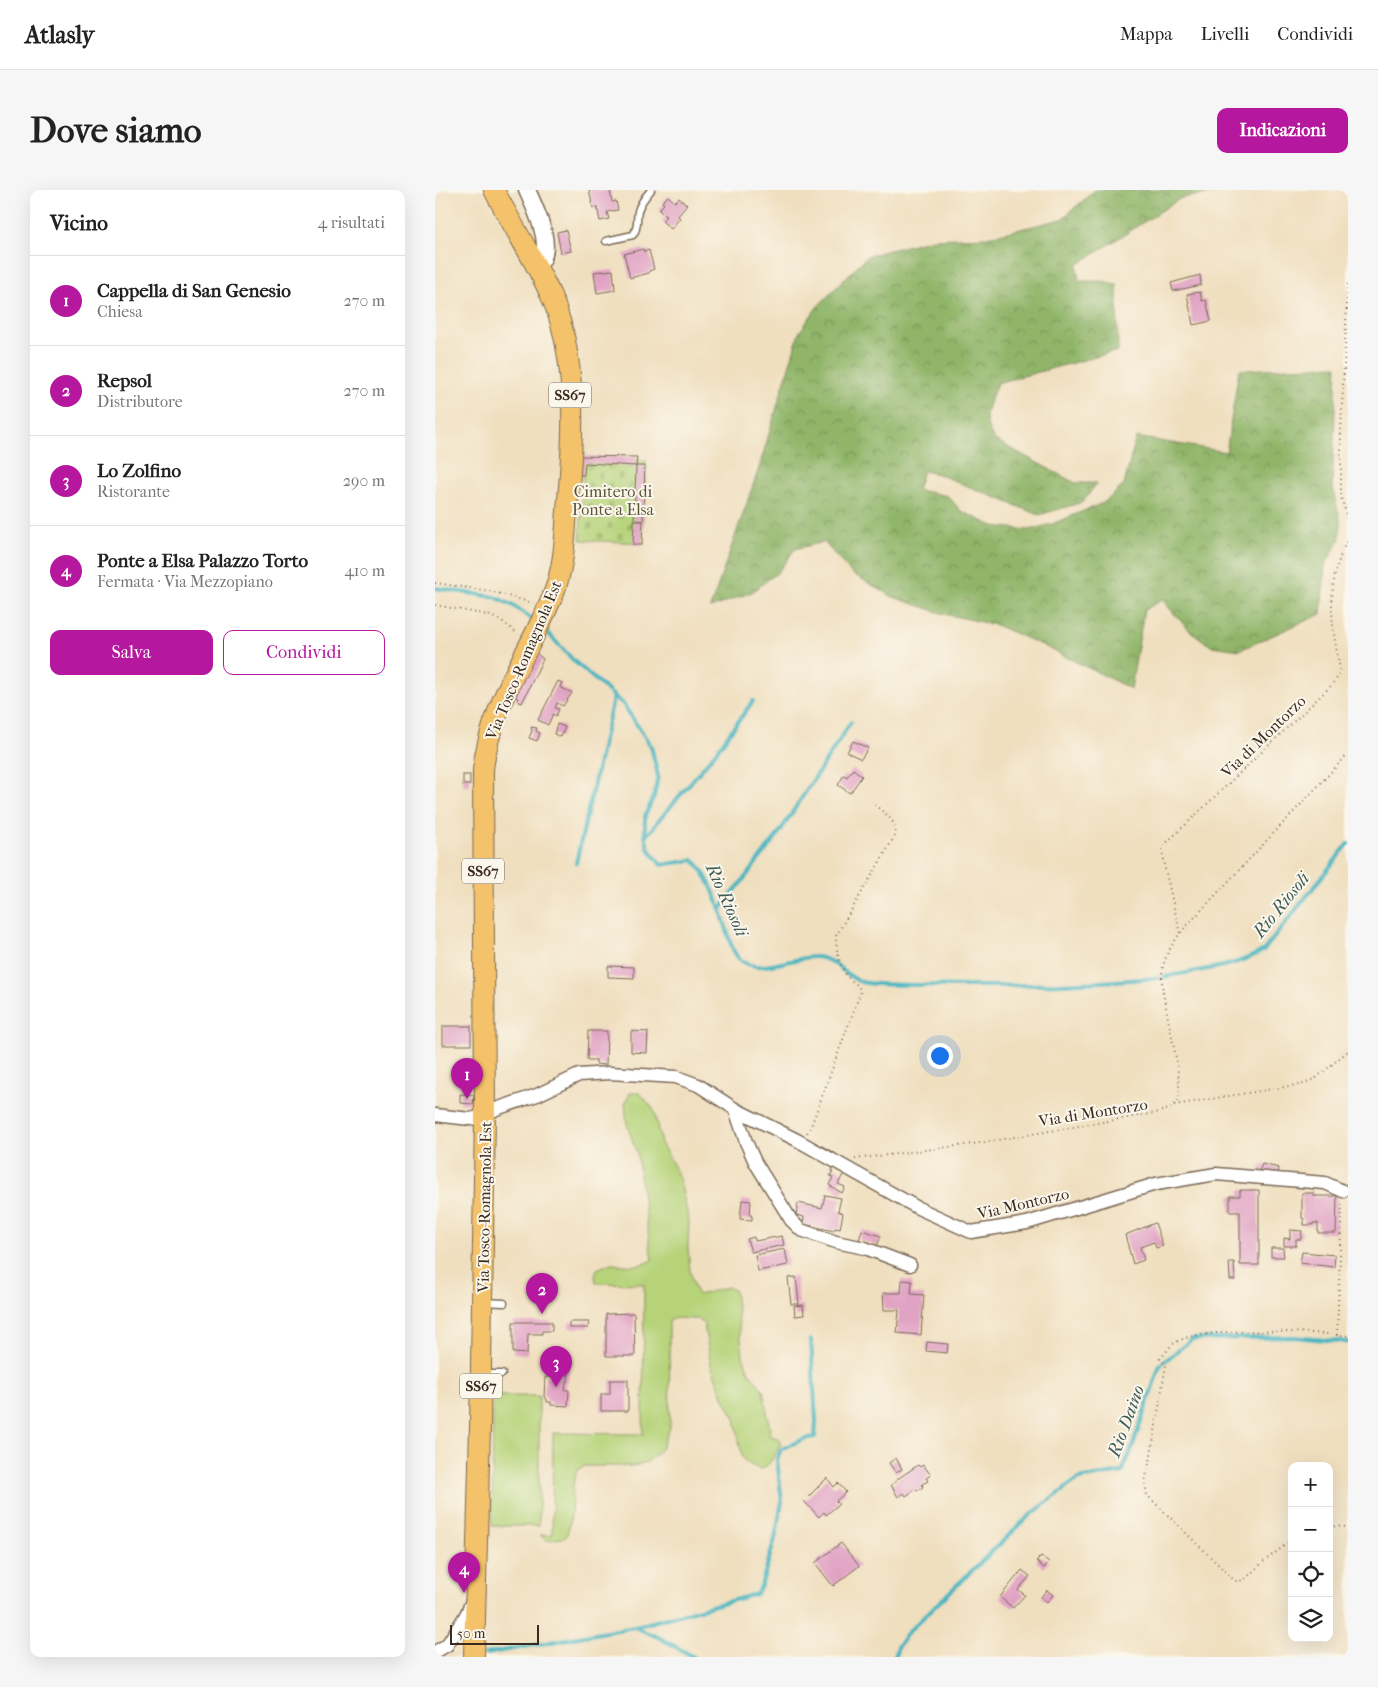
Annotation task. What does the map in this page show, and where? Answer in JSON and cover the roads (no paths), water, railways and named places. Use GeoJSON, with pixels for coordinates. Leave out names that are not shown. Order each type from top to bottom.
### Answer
{"type":"FeatureCollection","features":[{"type":"Feature","properties":{"kind":"main road","name":"Via Tosco-Romagnola Est"},"geometry":{"type":"LineString","coordinates":[[474,1657],[485,1116],[483,770],[486,748],[493,724],[546,609],[560,571],[565,542],[570,472],[571,412],[568,360],[561,322],[537,267],[494,190]]}},
{"type":"Feature","properties":{"kind":"street"},"geometry":{"type":"LineString","coordinates":[[527,190],[540,222],[545,243],[544,257],[537,267]]}},
{"type":"Feature","properties":{"kind":"street","name":"Via Montorzo"},"geometry":{"type":"LineString","coordinates":[[485,1116],[496,1109],[537,1095],[579,1075],[609,1073],[676,1077],[698,1085],[735,1109],[797,1140],[917,1208],[971,1232],[1027,1222],[1157,1184],[1216,1174],[1325,1183],[1343,1191]]}},
{"type":"Feature","properties":{"kind":"street"},"geometry":{"type":"LineString","coordinates":[[735,1109],[755,1162],[791,1220],[801,1230],[836,1242],[865,1248],[911,1265]]}},
{"type":"Feature","properties":{"kind":"street"},"geometry":{"type":"LineString","coordinates":[[435,1115],[470,1119],[485,1116]]}},
{"type":"Feature","properties":{"kind":"street"},"geometry":{"type":"LineString","coordinates":[[435,1652],[447,1645],[466,1614],[476,1591]]}},
{"type":"Feature","properties":{"kind":"lane"},"geometry":{"type":"LineString","coordinates":[[606,242],[633,235],[637,226],[637,214],[640,204],[651,190]]}},
{"type":"Feature","properties":{"kind":"lane"},"geometry":{"type":"LineString","coordinates":[[482,1302],[503,1303]]}},
{"type":"Feature","properties":{"kind":"lane"},"geometry":{"type":"LineString","coordinates":[[481,1374],[502,1374]]}},
{"type":"Feature","properties":{"kind":"waterway","name":"Rio Riosoli"},"geometry":{"type":"LineString","coordinates":[[435,588],[495,597],[514,606],[535,621]]}},
{"type":"Feature","properties":{"kind":"waterway","name":"Rio Riosoli"},"geometry":{"type":"LineString","coordinates":[[544,629],[575,662],[623,704],[651,746],[658,776],[654,796],[645,816],[645,834],[648,848],[661,865],[693,860],[699,866],[709,882],[717,901],[733,950],[742,961],[750,965],[768,966],[808,957],[823,958],[835,964],[856,980],[883,984],[1011,986],[1158,978]]}},
{"type":"Feature","properties":{"kind":"waterway"},"geometry":{"type":"LineString","coordinates":[[576,863],[614,695]]}},
{"type":"Feature","properties":{"kind":"waterway"},"geometry":{"type":"LineString","coordinates":[[646,836],[716,752],[753,701]]}},
{"type":"Feature","properties":{"kind":"waterway"},"geometry":{"type":"LineString","coordinates":[[720,910],[777,836],[851,722]]}},
{"type":"Feature","properties":{"kind":"waterway","name":"Rio Riosoli"},"geometry":{"type":"LineString","coordinates":[[1164,977],[1228,965],[1264,950],[1348,844]]}},
{"type":"Feature","properties":{"kind":"waterway","name":"Rio Daino"},"geometry":{"type":"LineString","coordinates":[[895,1657],[898,1646],[909,1631],[1029,1516],[1078,1479],[1122,1472],[1160,1365],[1192,1339],[1293,1337],[1348,1342]]}},
{"type":"Feature","properties":{"kind":"waterway"},"geometry":{"type":"LineString","coordinates":[[485,1654],[634,1627],[756,1594],[761,1586],[775,1539],[782,1502],[777,1460],[781,1449],[804,1439],[815,1437],[816,1421],[811,1340]]}},
{"type":"Feature","properties":{"kind":"waterway","name":"Rio Daino"},"geometry":{"type":"LineString","coordinates":[[634,1627],[658,1637],[694,1657]]}},
{"type":"Feature","properties":{"kind":"place","name":"Cappella di San Genesio"},"geometry":{"type":"Point","coordinates":[467,1099]}},
{"type":"Feature","properties":{"kind":"place","name":"Repsol"},"geometry":{"type":"Point","coordinates":[542,1314]}},
{"type":"Feature","properties":{"kind":"place","name":"Lo Zolfino"},"geometry":{"type":"Point","coordinates":[556,1387]}},
{"type":"Feature","properties":{"kind":"place","name":"Ponte a Elsa Palazzo Torto"},"geometry":{"type":"Point","coordinates":[464,1593]}},
{"type":"Feature","properties":{"kind":"park label","name":"Cimitero di Ponte a Elsa"},"geometry":{"type":"Point","coordinates":[613,500]}}]}
